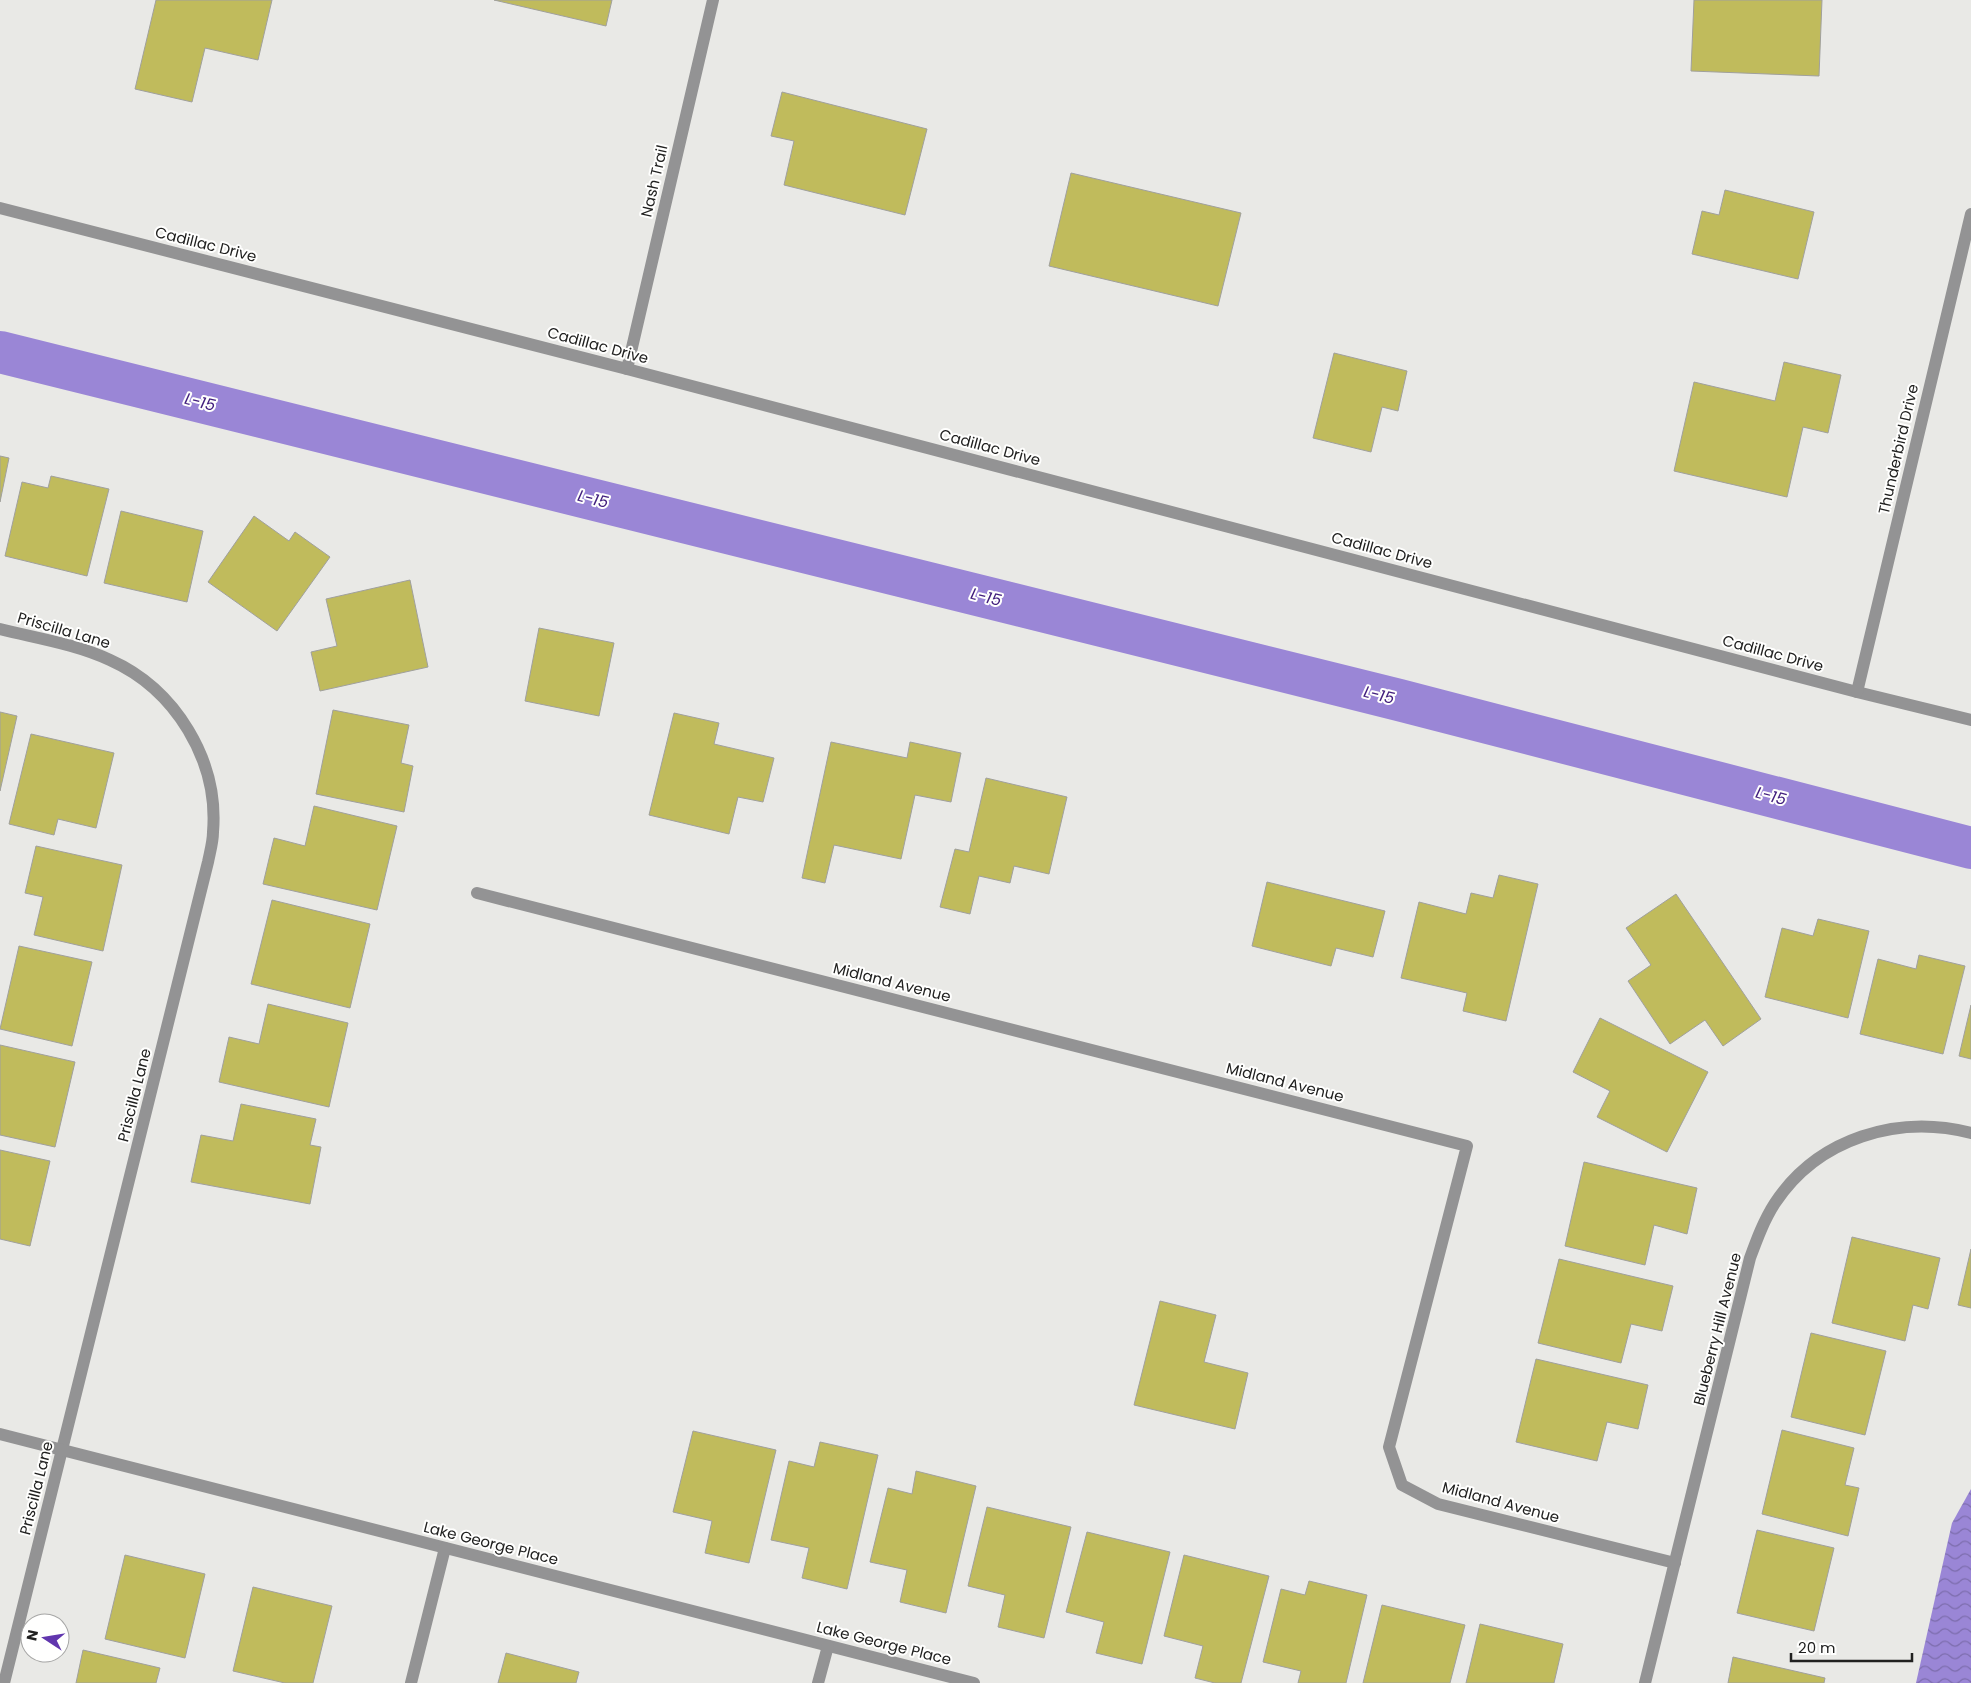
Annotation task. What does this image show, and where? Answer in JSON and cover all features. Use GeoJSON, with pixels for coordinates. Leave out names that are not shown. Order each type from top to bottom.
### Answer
{"type":"FeatureCollection","features":[{"type":"Feature","properties":{"kind":"street","name":"Nash Trail"},"geometry":{"type":"LineString","coordinates":[[627,369],[713,0]]}},
{"type":"Feature","properties":{"kind":"street","name":"Cadillac Drive"},"geometry":{"type":"LineString","coordinates":[[0,208],[627,369],[1857,692],[1971,720]]}},
{"type":"Feature","properties":{"kind":"street","name":"Thunderbird Drive"},"geometry":{"type":"LineString","coordinates":[[1857,692],[1971,214]]}},
{"type":"Feature","properties":{"kind":"street","name":"Priscilla Lane"},"geometry":{"type":"LineString","coordinates":[[0,629],[82,650],[110,660],[136,675],[160,694],[180,717],[196,743],[206,771],[212,801],[214,832],[4,1683]]}},
{"type":"Feature","properties":{"kind":"street","name":"Midland Avenue"},"geometry":{"type":"LineString","coordinates":[[477,893],[1467,1146],[1389,1447],[1402,1485],[1438,1504],[1675,1563]]}},
{"type":"Feature","properties":{"kind":"street","name":"Blueberry Hill Avenue"},"geometry":{"type":"LineString","coordinates":[[1645,1683],[1750,1258],[1761,1228],[1776,1202],[1796,1178],[1819,1158],[1845,1143],[1874,1132],[1903,1126],[1934,1126],[1971,1133]]}},
{"type":"Feature","properties":{"kind":"street","name":"Lake George Place"},"geometry":{"type":"LineString","coordinates":[[0,1434],[974,1683]]}},
{"type":"Feature","properties":{"kind":"street"},"geometry":{"type":"LineString","coordinates":[[411,1683],[445,1548]]}},
{"type":"Feature","properties":{"kind":"street"},"geometry":{"type":"LineString","coordinates":[[818,1683],[828,1646]]}},
{"type":"Feature","properties":{"kind":"water"},"geometry":{"type":"Polygon","coordinates":[[[1971,1489],[1971,1683],[1916,1683],[1952,1523],[1971,1489]]]}},
{"type":"Feature","properties":{"kind":"building"},"geometry":{"type":"Polygon","coordinates":[[[156,0],[272,0],[258,60],[205,48],[192,102],[135,89],[156,0]]]}},
{"type":"Feature","properties":{"kind":"building"},"geometry":{"type":"Polygon","coordinates":[[[494,0],[612,0],[606,26],[494,0]]]}},
{"type":"Feature","properties":{"kind":"building"},"geometry":{"type":"Polygon","coordinates":[[[1694,0],[1822,0],[1819,76],[1691,71],[1694,0]]]}},
{"type":"Feature","properties":{"kind":"building"},"geometry":{"type":"Polygon","coordinates":[[[782,92],[927,129],[905,215],[784,185],[794,141],[771,136],[782,92]]]}},
{"type":"Feature","properties":{"kind":"building"},"geometry":{"type":"Polygon","coordinates":[[[1071,173],[1241,213],[1218,306],[1049,266],[1071,173]]]}},
{"type":"Feature","properties":{"kind":"building"},"geometry":{"type":"Polygon","coordinates":[[[1725,190],[1814,212],[1798,279],[1692,254],[1702,211],[1719,215],[1725,190]]]}},
{"type":"Feature","properties":{"kind":"building"},"geometry":{"type":"Polygon","coordinates":[[[1334,353],[1407,371],[1398,411],[1382,407],[1371,452],[1313,438],[1334,353]]]}},
{"type":"Feature","properties":{"kind":"building"},"geometry":{"type":"Polygon","coordinates":[[[1784,362],[1841,375],[1828,433],[1803,427],[1787,497],[1674,471],[1694,382],[1775,401],[1784,362]]]}},
{"type":"Feature","properties":{"kind":"building"},"geometry":{"type":"Polygon","coordinates":[[[0,456],[9,458],[0,502],[0,456]]]}},
{"type":"Feature","properties":{"kind":"building"},"geometry":{"type":"Polygon","coordinates":[[[51,476],[109,489],[87,576],[5,556],[22,482],[48,488],[51,476]]]}},
{"type":"Feature","properties":{"kind":"building"},"geometry":{"type":"Polygon","coordinates":[[[121,511],[203,531],[187,602],[104,583],[121,511]]]}},
{"type":"Feature","properties":{"kind":"building"},"geometry":{"type":"Polygon","coordinates":[[[254,516],[289,541],[295,532],[330,557],[277,631],[208,582],[254,516]]]}},
{"type":"Feature","properties":{"kind":"building"},"geometry":{"type":"Polygon","coordinates":[[[410,580],[428,667],[320,691],[311,652],[337,646],[326,599],[410,580]]]}},
{"type":"Feature","properties":{"kind":"building"},"geometry":{"type":"Polygon","coordinates":[[[539,628],[614,643],[599,716],[525,701],[539,628]]]}},
{"type":"Feature","properties":{"kind":"building"},"geometry":{"type":"Polygon","coordinates":[[[333,710],[409,725],[401,763],[413,766],[404,812],[316,794],[333,710]]]}},
{"type":"Feature","properties":{"kind":"building"},"geometry":{"type":"Polygon","coordinates":[[[0,712],[17,716],[0,791],[0,712]]]}},
{"type":"Feature","properties":{"kind":"building"},"geometry":{"type":"Polygon","coordinates":[[[674,713],[719,723],[714,744],[774,758],[763,802],[738,797],[729,834],[649,815],[674,713]]]}},
{"type":"Feature","properties":{"kind":"building"},"geometry":{"type":"Polygon","coordinates":[[[31,734],[114,753],[96,828],[58,819],[54,835],[9,824],[31,734]]]}},
{"type":"Feature","properties":{"kind":"building"},"geometry":{"type":"Polygon","coordinates":[[[831,742],[907,758],[910,742],[961,753],[951,802],[915,795],[901,859],[834,845],[825,883],[802,878],[831,742]]]}},
{"type":"Feature","properties":{"kind":"building"},"geometry":{"type":"Polygon","coordinates":[[[986,778],[1067,797],[1049,874],[1014,866],[1010,883],[979,876],[970,914],[940,907],[955,849],[969,852],[986,778]]]}},
{"type":"Feature","properties":{"kind":"building"},"geometry":{"type":"Polygon","coordinates":[[[314,806],[397,826],[377,910],[263,884],[274,838],[305,846],[314,806]]]}},
{"type":"Feature","properties":{"kind":"building"},"geometry":{"type":"Polygon","coordinates":[[[36,846],[122,865],[103,951],[34,935],[43,897],[25,893],[36,846]]]}},
{"type":"Feature","properties":{"kind":"building"},"geometry":{"type":"Polygon","coordinates":[[[1499,875],[1538,884],[1506,1021],[1463,1011],[1467,993],[1401,978],[1419,902],[1466,914],[1471,893],[1493,898],[1499,875]]]}},
{"type":"Feature","properties":{"kind":"building"},"geometry":{"type":"Polygon","coordinates":[[[1267,882],[1385,911],[1373,957],[1336,948],[1331,966],[1252,946],[1267,882]]]}},
{"type":"Feature","properties":{"kind":"building"},"geometry":{"type":"Polygon","coordinates":[[[1676,894],[1761,1019],[1723,1046],[1705,1020],[1670,1044],[1628,981],[1651,965],[1626,928],[1676,894]]]}},
{"type":"Feature","properties":{"kind":"building"},"geometry":{"type":"Polygon","coordinates":[[[272,900],[370,924],[350,1008],[251,984],[272,900]]]}},
{"type":"Feature","properties":{"kind":"building"},"geometry":{"type":"Polygon","coordinates":[[[1818,919],[1869,931],[1848,1018],[1765,997],[1782,928],[1813,936],[1818,919]]]}},
{"type":"Feature","properties":{"kind":"building"},"geometry":{"type":"Polygon","coordinates":[[[19,946],[92,962],[72,1046],[0,1029],[19,946]]]}},
{"type":"Feature","properties":{"kind":"building"},"geometry":{"type":"Polygon","coordinates":[[[1919,955],[1965,966],[1943,1054],[1860,1034],[1878,959],[1916,969],[1919,955]]]}},
{"type":"Feature","properties":{"kind":"building"},"geometry":{"type":"Polygon","coordinates":[[[268,1004],[348,1023],[329,1107],[219,1082],[229,1037],[259,1044],[268,1004]]]}},
{"type":"Feature","properties":{"kind":"building"},"geometry":{"type":"Polygon","coordinates":[[[1971,1005],[1971,1059],[1959,1056],[1971,1005]]]}},
{"type":"Feature","properties":{"kind":"building"},"geometry":{"type":"Polygon","coordinates":[[[1600,1018],[1708,1072],[1667,1152],[1597,1117],[1610,1091],[1573,1072],[1600,1018]]]}},
{"type":"Feature","properties":{"kind":"building"},"geometry":{"type":"Polygon","coordinates":[[[0,1045],[75,1062],[55,1147],[0,1135],[0,1045]]]}},
{"type":"Feature","properties":{"kind":"building"},"geometry":{"type":"Polygon","coordinates":[[[241,1104],[316,1119],[310,1145],[321,1147],[310,1204],[191,1182],[201,1135],[233,1141],[241,1104]]]}},
{"type":"Feature","properties":{"kind":"building"},"geometry":{"type":"Polygon","coordinates":[[[0,1150],[50,1161],[30,1246],[0,1239],[0,1150]]]}},
{"type":"Feature","properties":{"kind":"building"},"geometry":{"type":"Polygon","coordinates":[[[1584,1162],[1697,1188],[1687,1234],[1654,1225],[1645,1265],[1565,1246],[1584,1162]]]}},
{"type":"Feature","properties":{"kind":"building"},"geometry":{"type":"Polygon","coordinates":[[[1852,1237],[1940,1258],[1928,1309],[1913,1305],[1905,1341],[1832,1323],[1852,1237]]]}},
{"type":"Feature","properties":{"kind":"building"},"geometry":{"type":"Polygon","coordinates":[[[1971,1249],[1971,1308],[1958,1305],[1971,1249]]]}},
{"type":"Feature","properties":{"kind":"building"},"geometry":{"type":"Polygon","coordinates":[[[1559,1259],[1673,1286],[1662,1331],[1631,1324],[1621,1363],[1538,1343],[1559,1259]]]}},
{"type":"Feature","properties":{"kind":"building"},"geometry":{"type":"Polygon","coordinates":[[[1160,1301],[1216,1315],[1204,1362],[1248,1373],[1235,1429],[1134,1405],[1160,1301]]]}},
{"type":"Feature","properties":{"kind":"building"},"geometry":{"type":"Polygon","coordinates":[[[1811,1333],[1886,1351],[1865,1435],[1791,1417],[1811,1333]]]}},
{"type":"Feature","properties":{"kind":"building"},"geometry":{"type":"Polygon","coordinates":[[[1536,1359],[1648,1385],[1638,1429],[1607,1422],[1597,1461],[1516,1442],[1536,1359]]]}},
{"type":"Feature","properties":{"kind":"building"},"geometry":{"type":"Polygon","coordinates":[[[1782,1430],[1854,1448],[1845,1485],[1859,1488],[1848,1536],[1762,1514],[1782,1430]]]}},
{"type":"Feature","properties":{"kind":"building"},"geometry":{"type":"Polygon","coordinates":[[[693,1431],[776,1450],[749,1563],[705,1553],[712,1521],[673,1512],[693,1431]]]}},
{"type":"Feature","properties":{"kind":"building"},"geometry":{"type":"Polygon","coordinates":[[[820,1442],[878,1455],[847,1589],[802,1578],[809,1548],[771,1540],[789,1461],[814,1467],[820,1442]]]}},
{"type":"Feature","properties":{"kind":"building"},"geometry":{"type":"Polygon","coordinates":[[[916,1471],[976,1486],[946,1613],[900,1602],[907,1570],[870,1562],[888,1488],[912,1494],[916,1471]]]}},
{"type":"Feature","properties":{"kind":"building"},"geometry":{"type":"Polygon","coordinates":[[[987,1507],[1071,1527],[1044,1638],[998,1627],[1005,1595],[968,1586],[987,1507]]]}},
{"type":"Feature","properties":{"kind":"building"},"geometry":{"type":"Polygon","coordinates":[[[1757,1530],[1834,1548],[1814,1631],[1737,1613],[1757,1530]]]}},
{"type":"Feature","properties":{"kind":"building"},"geometry":{"type":"Polygon","coordinates":[[[1087,1532],[1170,1552],[1142,1664],[1096,1653],[1104,1622],[1066,1612],[1087,1532]]]}},
{"type":"Feature","properties":{"kind":"building"},"geometry":{"type":"Polygon","coordinates":[[[125,1555],[205,1574],[185,1658],[105,1639],[125,1555]]]}},
{"type":"Feature","properties":{"kind":"building"},"geometry":{"type":"Polygon","coordinates":[[[1184,1555],[1269,1576],[1241,1683],[1215,1683],[1195,1678],[1203,1646],[1164,1636],[1184,1555]]]}},
{"type":"Feature","properties":{"kind":"building"},"geometry":{"type":"Polygon","coordinates":[[[1309,1581],[1367,1595],[1346,1683],[1298,1683],[1301,1671],[1263,1662],[1281,1589],[1305,1595],[1309,1581]]]}},
{"type":"Feature","properties":{"kind":"building"},"geometry":{"type":"Polygon","coordinates":[[[253,1587],[332,1606],[313,1683],[285,1683],[233,1671],[253,1587]]]}},
{"type":"Feature","properties":{"kind":"building"},"geometry":{"type":"Polygon","coordinates":[[[1382,1605],[1465,1625],[1450,1683],[1363,1683],[1382,1605]]]}},
{"type":"Feature","properties":{"kind":"building"},"geometry":{"type":"Polygon","coordinates":[[[1480,1624],[1563,1644],[1554,1683],[1466,1683],[1480,1624]]]}},
{"type":"Feature","properties":{"kind":"building"},"geometry":{"type":"Polygon","coordinates":[[[83,1650],[160,1668],[156,1683],[76,1683],[83,1650]]]}},
{"type":"Feature","properties":{"kind":"building"},"geometry":{"type":"Polygon","coordinates":[[[506,1653],[579,1672],[576,1683],[498,1683],[506,1653]]]}},
{"type":"Feature","properties":{"kind":"building"},"geometry":{"type":"Polygon","coordinates":[[[1733,1657],[1825,1678],[1824,1683],[1728,1683],[1733,1657]]]}},
{"type":"Feature","properties":{"kind":"waterway","name":"L-15"},"geometry":{"type":"LineString","coordinates":[[0,352],[1399,700],[1971,848]]}}]}
